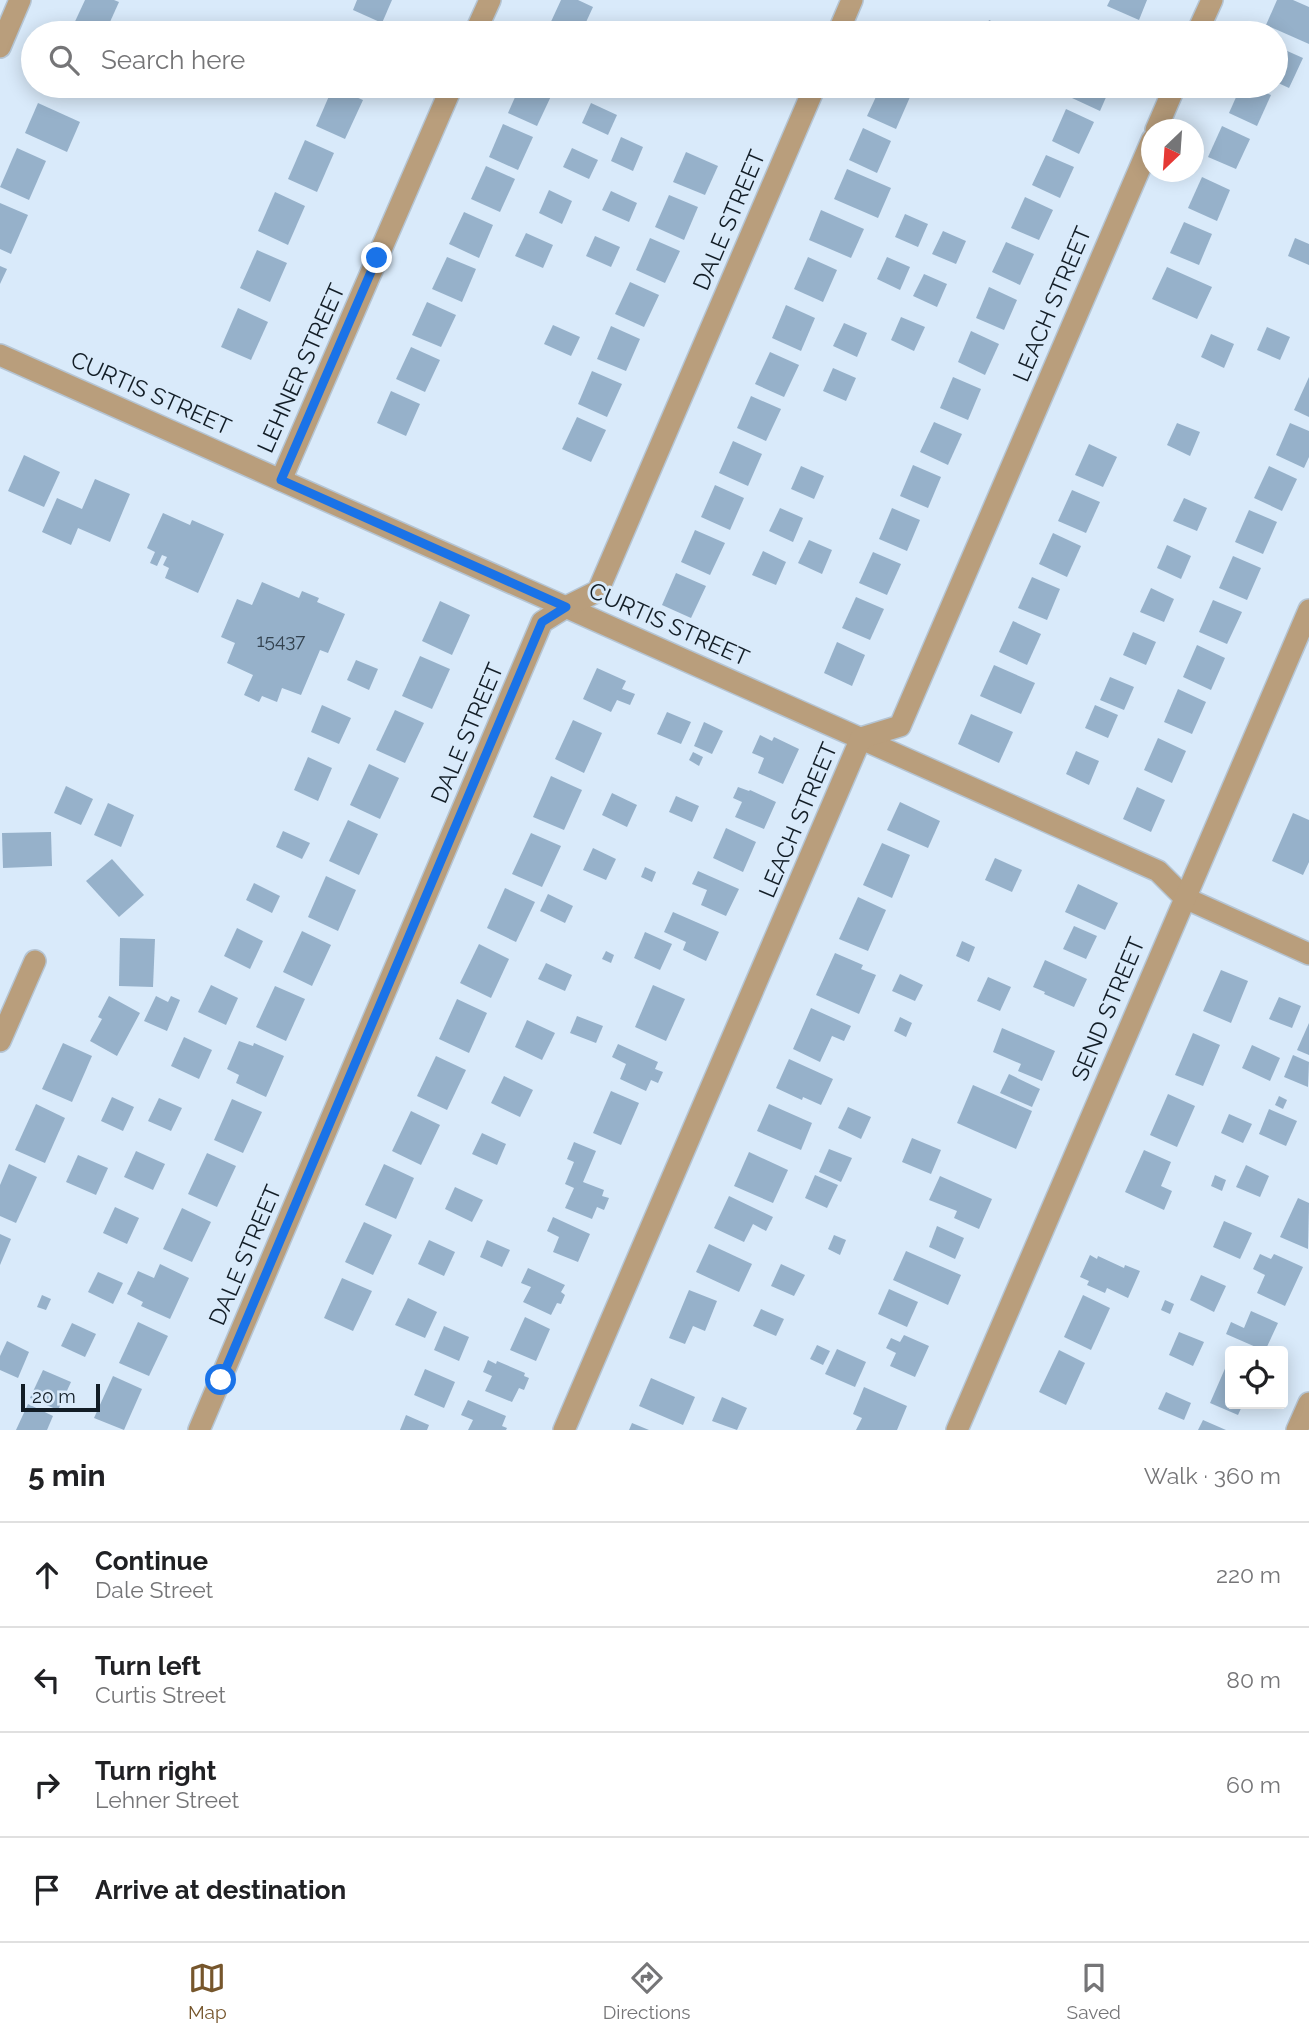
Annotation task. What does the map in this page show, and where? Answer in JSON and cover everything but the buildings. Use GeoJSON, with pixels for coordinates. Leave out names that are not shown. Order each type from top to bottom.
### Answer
{"type":"FeatureCollection","features":[{"type":"Feature","properties":{"kind":"street"},"geometry":{"type":"LineString","coordinates":[[0,47],[20,0]]}},
{"type":"Feature","properties":{"kind":"street"},"geometry":{"type":"LineString","coordinates":[[480,21],[490,0]]}},
{"type":"Feature","properties":{"kind":"street"},"geometry":{"type":"LineString","coordinates":[[843,21],[852,0]]}},
{"type":"Feature","properties":{"kind":"street"},"geometry":{"type":"LineString","coordinates":[[1202,21],[1212,0]]}},
{"type":"Feature","properties":{"kind":"street","name":"LEHNER STREET"},"geometry":{"type":"LineString","coordinates":[[281,480],[447,98]]}},
{"type":"Feature","properties":{"kind":"street","name":"DALE STREET"},"geometry":{"type":"LineString","coordinates":[[199,1430],[542,622],[598,592],[810,98]]}},
{"type":"Feature","properties":{"kind":"street"},"geometry":{"type":"LineString","coordinates":[[1161,119],[1170,98]]}},
{"type":"Feature","properties":{"kind":"street","name":"LEACH STREET"},"geometry":{"type":"LineString","coordinates":[[564,1430],[862,738],[900,726],[1141,166]]}},
{"type":"Feature","properties":{"kind":"street","name":"CURTIS STREET"},"geometry":{"type":"LineString","coordinates":[[0,355],[1158,871],[1185,898],[1309,954]]}},
{"type":"Feature","properties":{"kind":"street","name":"SEND STREET"},"geometry":{"type":"LineString","coordinates":[[957,1430],[1309,610]]}},
{"type":"Feature","properties":{"kind":"street"},"geometry":{"type":"LineString","coordinates":[[0,1041],[35,961]]}},
{"type":"Feature","properties":{"kind":"street"},"geometry":{"type":"LineString","coordinates":[[1297,1430],[1309,1403]]}},
{"type":"Feature","properties":{"kind":"route"},"geometry":{"type":"LineString","coordinates":[[221,1380],[542,622],[566,607],[281,480],[377,258]]}}]}
